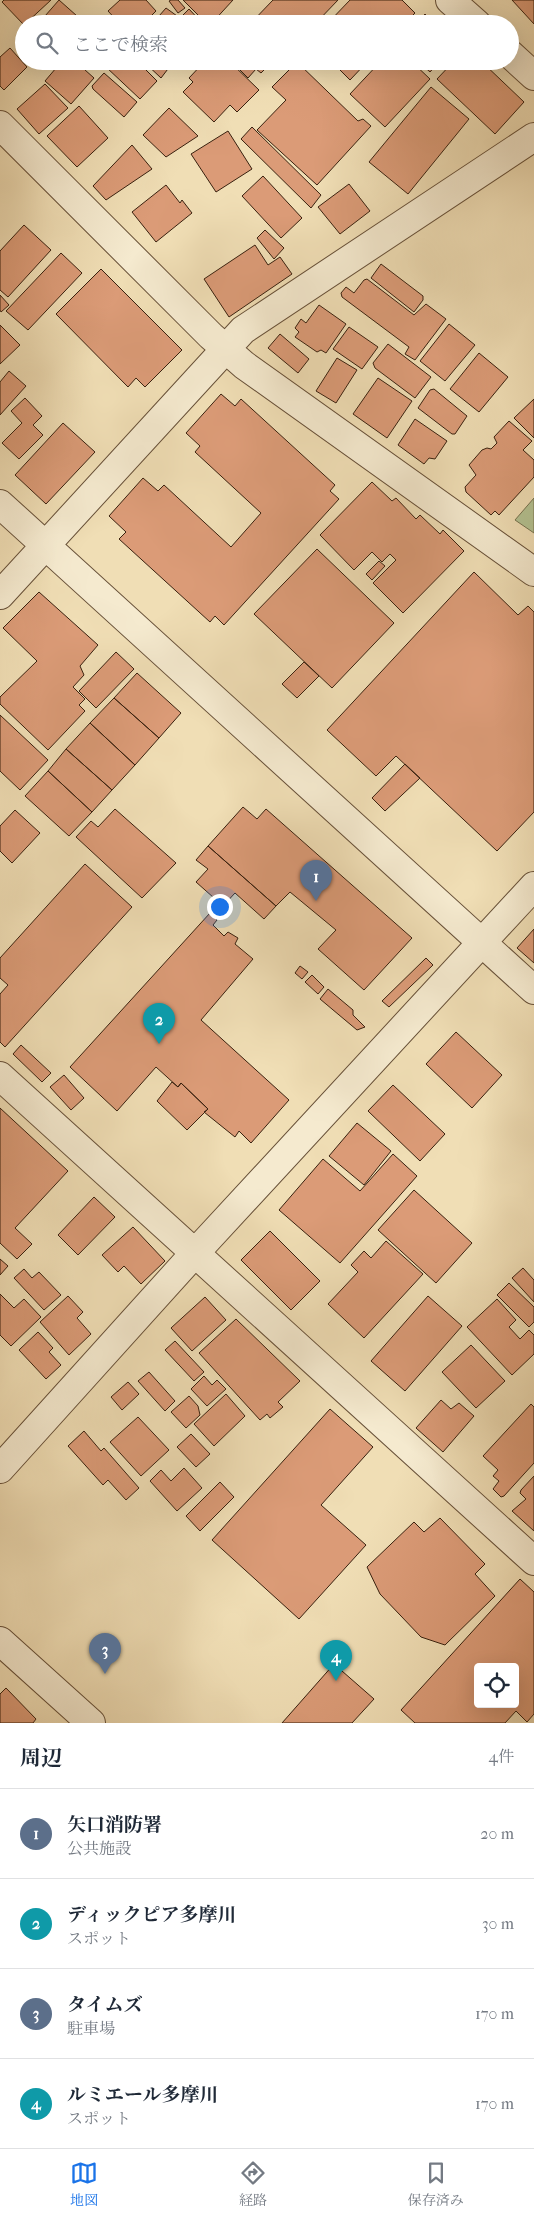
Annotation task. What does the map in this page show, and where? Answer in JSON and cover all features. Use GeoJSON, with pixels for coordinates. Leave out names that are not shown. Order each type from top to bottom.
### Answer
{"type":"FeatureCollection","features":[{"type":"Feature","properties":{"kind":"street"},"geometry":{"type":"LineString","coordinates":[[450,0],[467,15]]}},
{"type":"Feature","properties":{"kind":"street"},"geometry":{"type":"LineString","coordinates":[[519,62],[534,76]]}},
{"type":"Feature","properties":{"kind":"street"},"geometry":{"type":"LineString","coordinates":[[0,125],[244,365],[534,572]]}},
{"type":"Feature","properties":{"kind":"street"},"geometry":{"type":"LineString","coordinates":[[0,595],[243,330],[534,136]]}},
{"type":"Feature","properties":{"kind":"street"},"geometry":{"type":"LineString","coordinates":[[0,504],[534,990]]}},
{"type":"Feature","properties":{"kind":"street"},"geometry":{"type":"LineString","coordinates":[[0,1469],[194,1254],[534,886]]}},
{"type":"Feature","properties":{"kind":"street"},"geometry":{"type":"LineString","coordinates":[[0,1076],[534,1562]]}},
{"type":"Feature","properties":{"kind":"street"},"geometry":{"type":"LineString","coordinates":[[0,1640],[91,1723]]}},
{"type":"Feature","properties":{"kind":"green space"},"geometry":{"type":"Polygon","coordinates":[[[534,498],[534,533],[515,520],[534,498]]]}},
{"type":"Feature","properties":{"kind":"building"},"geometry":{"type":"Polygon","coordinates":[[[4,0],[51,0],[35,15],[15,16],[2,2],[4,0]]]}},
{"type":"Feature","properties":{"kind":"building"},"geometry":{"type":"Polygon","coordinates":[[[59,0],[76,15],[46,15],[59,0]]]}},
{"type":"Feature","properties":{"kind":"building"},"geometry":{"type":"Polygon","coordinates":[[[120,0],[146,0],[156,11],[152,15],[112,15],[108,11],[120,0]]]}},
{"type":"Feature","properties":{"kind":"building"},"geometry":{"type":"Polygon","coordinates":[[[178,0],[185,8],[178,13],[169,1],[178,0]]]}},
{"type":"Feature","properties":{"kind":"building"},"geometry":{"type":"Polygon","coordinates":[[[183,0],[233,0],[219,15],[198,15],[183,0]]]}},
{"type":"Feature","properties":{"kind":"building"},"geometry":{"type":"Polygon","coordinates":[[[273,0],[338,0],[324,15],[259,15],[273,0]]]}},
{"type":"Feature","properties":{"kind":"building"},"geometry":{"type":"Polygon","coordinates":[[[350,0],[402,0],[415,13],[413,15],[336,15],[350,0]]]}},
{"type":"Feature","properties":{"kind":"building"},"geometry":{"type":"Polygon","coordinates":[[[512,0],[534,0],[534,24],[512,0]]]}},
{"type":"Feature","properties":{"kind":"building"},"geometry":{"type":"Polygon","coordinates":[[[166,8],[176,15],[160,15],[166,8]]]}},
{"type":"Feature","properties":{"kind":"building"},"geometry":{"type":"Polygon","coordinates":[[[189,9],[195,15],[183,15],[189,9]]]}},
{"type":"Feature","properties":{"kind":"building"},"geometry":{"type":"Polygon","coordinates":[[[10,48],[15,54],[15,70],[24,70],[4,90],[0,86],[0,57],[10,48]]]}},
{"type":"Feature","properties":{"kind":"building"},"geometry":{"type":"Polygon","coordinates":[[[54,70],[85,70],[94,78],[71,104],[45,81],[54,70]]]}},
{"type":"Feature","properties":{"kind":"building"},"geometry":{"type":"Polygon","coordinates":[[[109,70],[146,70],[157,81],[140,99],[109,70]]]}},
{"type":"Feature","properties":{"kind":"building"},"geometry":{"type":"Polygon","coordinates":[[[153,70],[167,70],[161,78],[153,70]]]}},
{"type":"Feature","properties":{"kind":"building"},"geometry":{"type":"Polygon","coordinates":[[[197,70],[238,70],[259,90],[237,112],[230,105],[214,122],[183,92],[193,82],[189,78],[197,70]]]}},
{"type":"Feature","properties":{"kind":"building"},"geometry":{"type":"Polygon","coordinates":[[[240,70],[255,70],[248,78],[240,70]]]}},
{"type":"Feature","properties":{"kind":"building"},"geometry":{"type":"Polygon","coordinates":[[[289,70],[305,70],[358,121],[363,119],[371,126],[317,185],[257,130],[286,100],[272,87],[289,70]]]}},
{"type":"Feature","properties":{"kind":"building"},"geometry":{"type":"Polygon","coordinates":[[[340,70],[359,70],[350,80],[340,70]]]}},
{"type":"Feature","properties":{"kind":"building"},"geometry":{"type":"Polygon","coordinates":[[[373,70],[420,70],[430,79],[385,127],[350,94],[373,70]]]}},
{"type":"Feature","properties":{"kind":"building"},"geometry":{"type":"Polygon","coordinates":[[[446,70],[490,70],[524,102],[495,134],[437,79],[446,70]]]}},
{"type":"Feature","properties":{"kind":"building"},"geometry":{"type":"Polygon","coordinates":[[[104,73],[137,102],[124,117],[93,89],[92,86],[104,73]]]}},
{"type":"Feature","properties":{"kind":"building"},"geometry":{"type":"Polygon","coordinates":[[[45,84],[68,108],[39,134],[17,109],[45,84]]]}},
{"type":"Feature","properties":{"kind":"building"},"geometry":{"type":"Polygon","coordinates":[[[431,87],[469,119],[408,194],[369,162],[431,87]]]}},
{"type":"Feature","properties":{"kind":"building"},"geometry":{"type":"Polygon","coordinates":[[[79,106],[108,138],[77,167],[47,136],[79,106]]]}},
{"type":"Feature","properties":{"kind":"building"},"geometry":{"type":"Polygon","coordinates":[[[169,108],[198,136],[166,157],[143,135],[169,108]]]}},
{"type":"Feature","properties":{"kind":"building"},"geometry":{"type":"Polygon","coordinates":[[[252,127],[321,195],[311,208],[241,139],[252,127]]]}},
{"type":"Feature","properties":{"kind":"building"},"geometry":{"type":"Polygon","coordinates":[[[228,131],[252,169],[216,192],[191,154],[228,131]]]}},
{"type":"Feature","properties":{"kind":"building"},"geometry":{"type":"Polygon","coordinates":[[[132,145],[152,169],[106,200],[93,186],[132,145]]]}},
{"type":"Feature","properties":{"kind":"building"},"geometry":{"type":"Polygon","coordinates":[[[263,176],[302,218],[281,238],[242,196],[263,176]]]}},
{"type":"Feature","properties":{"kind":"building"},"geometry":{"type":"Polygon","coordinates":[[[349,184],[370,211],[340,234],[318,207],[349,184]]]}},
{"type":"Feature","properties":{"kind":"building"},"geometry":{"type":"Polygon","coordinates":[[[166,185],[180,203],[182,200],[192,213],[156,242],[132,212],[166,185]]]}},
{"type":"Feature","properties":{"kind":"building"},"geometry":{"type":"Polygon","coordinates":[[[24,225],[51,250],[8,297],[0,290],[0,251],[24,225]]]}},
{"type":"Feature","properties":{"kind":"building"},"geometry":{"type":"Polygon","coordinates":[[[265,230],[284,248],[274,259],[257,238],[265,230]]]}},
{"type":"Feature","properties":{"kind":"building"},"geometry":{"type":"Polygon","coordinates":[[[255,245],[268,265],[280,257],[292,274],[229,317],[204,279],[255,245]]]}},
{"type":"Feature","properties":{"kind":"building"},"geometry":{"type":"Polygon","coordinates":[[[61,253],[82,273],[28,330],[6,311],[61,253]]]}},
{"type":"Feature","properties":{"kind":"building"},"geometry":{"type":"Polygon","coordinates":[[[381,264],[423,296],[423,300],[414,312],[371,278],[381,264]]]}},
{"type":"Feature","properties":{"kind":"building"},"geometry":{"type":"Polygon","coordinates":[[[101,269],[182,350],[145,387],[136,378],[128,387],[56,314],[101,269]]]}},
{"type":"Feature","properties":{"kind":"building"},"geometry":{"type":"Polygon","coordinates":[[[367,279],[414,315],[426,304],[446,319],[415,360],[405,354],[409,347],[342,297],[341,293],[346,287],[354,293],[364,280],[367,279]]]}},
{"type":"Feature","properties":{"kind":"building"},"geometry":{"type":"Polygon","coordinates":[[[0,295],[9,305],[1,312],[0,310],[0,295]]]}},
{"type":"Feature","properties":{"kind":"building"},"geometry":{"type":"Polygon","coordinates":[[[319,305],[346,324],[326,353],[321,350],[317,352],[295,337],[299,332],[295,328],[301,319],[306,323],[319,305]]]}},
{"type":"Feature","properties":{"kind":"building"},"geometry":{"type":"Polygon","coordinates":[[[449,324],[475,345],[445,381],[420,361],[449,324]]]}},
{"type":"Feature","properties":{"kind":"building"},"geometry":{"type":"Polygon","coordinates":[[[0,325],[20,345],[0,364],[0,325]]]}},
{"type":"Feature","properties":{"kind":"building"},"geometry":{"type":"Polygon","coordinates":[[[349,327],[378,347],[362,369],[333,349],[349,327]]]}},
{"type":"Feature","properties":{"kind":"building"},"geometry":{"type":"Polygon","coordinates":[[[280,334],[309,359],[298,373],[268,348],[280,334]]]}},
{"type":"Feature","properties":{"kind":"building"},"geometry":{"type":"Polygon","coordinates":[[[388,344],[431,377],[415,398],[375,368],[373,363],[388,344]]]}},
{"type":"Feature","properties":{"kind":"building"},"geometry":{"type":"Polygon","coordinates":[[[479,353],[508,377],[479,412],[450,389],[479,353]]]}},
{"type":"Feature","properties":{"kind":"building"},"geometry":{"type":"Polygon","coordinates":[[[337,358],[357,370],[336,403],[316,391],[337,358]]]}},
{"type":"Feature","properties":{"kind":"building"},"geometry":{"type":"Polygon","coordinates":[[[9,371],[26,386],[0,415],[0,382],[9,371]]]}},
{"type":"Feature","properties":{"kind":"building"},"geometry":{"type":"Polygon","coordinates":[[[378,378],[412,401],[387,438],[353,414],[378,378]]]}},
{"type":"Feature","properties":{"kind":"building"},"geometry":{"type":"Polygon","coordinates":[[[434,389],[467,416],[455,434],[452,434],[418,408],[430,390],[434,389]]]}},
{"type":"Feature","properties":{"kind":"building"},"geometry":{"type":"Polygon","coordinates":[[[221,394],[235,406],[241,399],[335,485],[330,491],[339,499],[224,625],[215,616],[210,622],[119,539],[126,532],[109,516],[143,478],[158,491],[164,485],[231,547],[261,513],[195,452],[200,446],[186,433],[221,394]]]}},
{"type":"Feature","properties":{"kind":"building"},"geometry":{"type":"Polygon","coordinates":[[[25,398],[42,416],[33,425],[43,435],[19,459],[2,443],[22,423],[11,411],[25,398]]]}},
{"type":"Feature","properties":{"kind":"building"},"geometry":{"type":"Polygon","coordinates":[[[534,399],[534,438],[514,418],[534,399]]]}},
{"type":"Feature","properties":{"kind":"building"},"geometry":{"type":"Polygon","coordinates":[[[415,419],[447,441],[435,459],[429,458],[424,464],[398,445],[415,419]]]}},
{"type":"Feature","properties":{"kind":"building"},"geometry":{"type":"Polygon","coordinates":[[[509,421],[532,441],[523,450],[534,460],[534,477],[499,515],[495,511],[491,515],[466,492],[465,487],[476,475],[469,465],[482,450],[491,449],[497,443],[494,437],[509,421]]]}},
{"type":"Feature","properties":{"kind":"building"},"geometry":{"type":"Polygon","coordinates":[[[63,423],[95,452],[46,504],[15,475],[63,423]]]}},
{"type":"Feature","properties":{"kind":"building"},"geometry":{"type":"Polygon","coordinates":[[[372,482],[392,501],[396,498],[416,519],[420,515],[440,534],[443,530],[464,551],[403,613],[373,583],[396,560],[390,554],[382,562],[372,552],[354,570],[320,535],[372,482]]]}},
{"type":"Feature","properties":{"kind":"building"},"geometry":{"type":"Polygon","coordinates":[[[317,549],[394,623],[332,688],[254,614],[317,549]]]}},
{"type":"Feature","properties":{"kind":"building"},"geometry":{"type":"Polygon","coordinates":[[[379,561],[385,566],[372,580],[366,574],[379,561]]]}},
{"type":"Feature","properties":{"kind":"building"},"geometry":{"type":"Polygon","coordinates":[[[474,572],[518,615],[528,606],[534,612],[534,812],[497,851],[396,756],[376,776],[327,730],[474,572]]]}},
{"type":"Feature","properties":{"kind":"building"},"geometry":{"type":"Polygon","coordinates":[[[39,592],[98,645],[80,666],[84,675],[73,687],[85,699],[79,705],[85,711],[48,750],[0,704],[0,697],[37,661],[3,628],[39,592]]]}},
{"type":"Feature","properties":{"kind":"building"},"geometry":{"type":"Polygon","coordinates":[[[116,652],[134,669],[96,708],[79,691],[116,652]]]}},
{"type":"Feature","properties":{"kind":"building"},"geometry":{"type":"Polygon","coordinates":[[[304,662],[319,676],[297,698],[282,684],[304,662]]]}},
{"type":"Feature","properties":{"kind":"building"},"geometry":{"type":"Polygon","coordinates":[[[137,673],[181,713],[159,738],[114,698],[137,673]]]}},
{"type":"Feature","properties":{"kind":"building"},"geometry":{"type":"Polygon","coordinates":[[[114,698],[159,738],[135,765],[90,723],[114,698]]]}},
{"type":"Feature","properties":{"kind":"building"},"geometry":{"type":"Polygon","coordinates":[[[0,715],[48,760],[20,790],[0,771],[0,715]]]}},
{"type":"Feature","properties":{"kind":"building"},"geometry":{"type":"Polygon","coordinates":[[[90,723],[135,765],[112,790],[66,749],[90,723]]]}},
{"type":"Feature","properties":{"kind":"building"},"geometry":{"type":"Polygon","coordinates":[[[66,749],[112,790],[92,812],[48,771],[66,749]]]}},
{"type":"Feature","properties":{"kind":"building"},"geometry":{"type":"Polygon","coordinates":[[[405,764],[420,778],[385,811],[372,798],[405,764]]]}},
{"type":"Feature","properties":{"kind":"building"},"geometry":{"type":"Polygon","coordinates":[[[48,771],[92,812],[69,836],[25,796],[48,771]]]}},
{"type":"Feature","properties":{"kind":"building"},"geometry":{"type":"Polygon","coordinates":[[[243,807],[257,819],[266,809],[412,938],[364,990],[318,949],[336,930],[290,892],[276,906],[208,846],[243,807]]]}},
{"type":"Feature","properties":{"kind":"building"},"geometry":{"type":"Polygon","coordinates":[[[115,809],[176,863],[142,898],[76,837],[91,821],[98,827],[115,809]]]}},
{"type":"Feature","properties":{"kind":"building"},"geometry":{"type":"Polygon","coordinates":[[[15,810],[40,833],[12,863],[0,851],[0,826],[15,810]]]}},
{"type":"Feature","properties":{"kind":"building"},"geometry":{"type":"Polygon","coordinates":[[[208,846],[276,906],[264,919],[235,893],[223,906],[196,882],[208,869],[196,860],[208,846]]]}},
{"type":"Feature","properties":{"kind":"building"},"geometry":{"type":"Polygon","coordinates":[[[85,864],[132,907],[5,1047],[0,1042],[0,994],[8,985],[0,978],[0,958],[85,864]]]}},
{"type":"Feature","properties":{"kind":"building"},"geometry":{"type":"Polygon","coordinates":[[[210,913],[217,920],[213,925],[224,936],[228,932],[238,938],[235,944],[253,959],[201,1020],[289,1100],[251,1143],[239,1131],[235,1137],[204,1112],[208,1109],[181,1083],[178,1087],[156,1067],[117,1111],[70,1067],[210,913]]]}},
{"type":"Feature","properties":{"kind":"building"},"geometry":{"type":"Polygon","coordinates":[[[534,929],[534,963],[517,948],[534,929]]]}},
{"type":"Feature","properties":{"kind":"building"},"geometry":{"type":"Polygon","coordinates":[[[426,958],[433,965],[389,1007],[382,1001],[426,958]]]}},
{"type":"Feature","properties":{"kind":"building"},"geometry":{"type":"Polygon","coordinates":[[[300,966],[308,972],[302,979],[295,973],[300,966]]]}},
{"type":"Feature","properties":{"kind":"building"},"geometry":{"type":"Polygon","coordinates":[[[312,975],[324,987],[318,994],[305,982],[312,975]]]}},
{"type":"Feature","properties":{"kind":"building"},"geometry":{"type":"Polygon","coordinates":[[[328,989],[353,1010],[353,1015],[365,1027],[357,1030],[320,999],[328,989]]]}},
{"type":"Feature","properties":{"kind":"building"},"geometry":{"type":"Polygon","coordinates":[[[456,1032],[502,1075],[472,1108],[426,1064],[456,1032]]]}},
{"type":"Feature","properties":{"kind":"building"},"geometry":{"type":"Polygon","coordinates":[[[21,1045],[51,1073],[42,1082],[13,1054],[21,1045]]]}},
{"type":"Feature","properties":{"kind":"building"},"geometry":{"type":"Polygon","coordinates":[[[64,1075],[84,1098],[71,1110],[50,1087],[64,1075]]]}},
{"type":"Feature","properties":{"kind":"building"},"geometry":{"type":"Polygon","coordinates":[[[172,1082],[178,1087],[181,1083],[208,1109],[187,1130],[157,1101],[172,1082]]]}},
{"type":"Feature","properties":{"kind":"building"},"geometry":{"type":"Polygon","coordinates":[[[393,1085],[445,1134],[420,1161],[368,1111],[393,1085]]]}},
{"type":"Feature","properties":{"kind":"building"},"geometry":{"type":"Polygon","coordinates":[[[0,1108],[68,1171],[15,1228],[32,1244],[17,1259],[0,1243],[0,1108]]]}},
{"type":"Feature","properties":{"kind":"building"},"geometry":{"type":"Polygon","coordinates":[[[357,1123],[391,1151],[364,1185],[329,1156],[357,1123]]]}},
{"type":"Feature","properties":{"kind":"building"},"geometry":{"type":"Polygon","coordinates":[[[393,1154],[417,1176],[340,1263],[279,1210],[323,1159],[360,1191],[393,1154]]]}},
{"type":"Feature","properties":{"kind":"building"},"geometry":{"type":"Polygon","coordinates":[[[414,1190],[472,1243],[436,1283],[378,1230],[414,1190]]]}},
{"type":"Feature","properties":{"kind":"building"},"geometry":{"type":"Polygon","coordinates":[[[94,1197],[115,1217],[78,1255],[58,1235],[94,1197]]]}},
{"type":"Feature","properties":{"kind":"building"},"geometry":{"type":"Polygon","coordinates":[[[133,1227],[165,1261],[141,1284],[124,1266],[118,1272],[102,1255],[133,1227]]]}},
{"type":"Feature","properties":{"kind":"building"},"geometry":{"type":"Polygon","coordinates":[[[270,1231],[320,1281],[291,1310],[241,1260],[270,1231]]]}},
{"type":"Feature","properties":{"kind":"building"},"geometry":{"type":"Polygon","coordinates":[[[386,1241],[423,1274],[364,1338],[328,1304],[358,1272],[351,1265],[364,1251],[371,1258],[386,1241]]]}},
{"type":"Feature","properties":{"kind":"building"},"geometry":{"type":"Polygon","coordinates":[[[0,1259],[8,1266],[0,1275],[0,1259]]]}},
{"type":"Feature","properties":{"kind":"building"},"geometry":{"type":"Polygon","coordinates":[[[523,1268],[534,1280],[534,1302],[512,1278],[523,1268]]]}},
{"type":"Feature","properties":{"kind":"building"},"geometry":{"type":"Polygon","coordinates":[[[24,1269],[32,1278],[39,1272],[61,1295],[44,1310],[14,1278],[24,1269]]]}},
{"type":"Feature","properties":{"kind":"building"},"geometry":{"type":"Polygon","coordinates":[[[509,1283],[534,1307],[534,1322],[529,1327],[497,1295],[509,1283]]]}},
{"type":"Feature","properties":{"kind":"building"},"geometry":{"type":"Polygon","coordinates":[[[0,1294],[14,1308],[24,1299],[41,1317],[11,1346],[0,1335],[0,1294]]]}},
{"type":"Feature","properties":{"kind":"building"},"geometry":{"type":"Polygon","coordinates":[[[68,1296],[83,1312],[77,1318],[91,1334],[69,1355],[40,1322],[68,1296]]]}},
{"type":"Feature","properties":{"kind":"building"},"geometry":{"type":"Polygon","coordinates":[[[428,1296],[462,1326],[405,1391],[371,1361],[428,1296]]]}},
{"type":"Feature","properties":{"kind":"building"},"geometry":{"type":"Polygon","coordinates":[[[205,1297],[226,1320],[192,1351],[171,1328],[205,1297]]]}},
{"type":"Feature","properties":{"kind":"building"},"geometry":{"type":"Polygon","coordinates":[[[497,1299],[516,1320],[509,1327],[520,1339],[529,1330],[534,1335],[534,1354],[512,1375],[467,1327],[497,1299]]]}},
{"type":"Feature","properties":{"kind":"building"},"geometry":{"type":"Polygon","coordinates":[[[236,1319],[300,1381],[278,1402],[283,1407],[270,1418],[267,1414],[260,1420],[199,1353],[236,1319]]]}},
{"type":"Feature","properties":{"kind":"building"},"geometry":{"type":"Polygon","coordinates":[[[38,1332],[53,1348],[49,1352],[61,1365],[46,1379],[19,1350],[38,1332]]]}},
{"type":"Feature","properties":{"kind":"building"},"geometry":{"type":"Polygon","coordinates":[[[175,1341],[204,1372],[194,1381],[165,1350],[175,1341]]]}},
{"type":"Feature","properties":{"kind":"building"},"geometry":{"type":"Polygon","coordinates":[[[471,1345],[505,1381],[476,1408],[442,1372],[471,1345]]]}},
{"type":"Feature","properties":{"kind":"building"},"geometry":{"type":"Polygon","coordinates":[[[149,1372],[175,1401],[165,1411],[138,1381],[149,1372]]]}},
{"type":"Feature","properties":{"kind":"building"},"geometry":{"type":"Polygon","coordinates":[[[204,1376],[212,1385],[217,1380],[226,1389],[207,1406],[191,1389],[204,1376]]]}},
{"type":"Feature","properties":{"kind":"building"},"geometry":{"type":"Polygon","coordinates":[[[128,1382],[139,1394],[122,1410],[111,1397],[128,1382]]]}},
{"type":"Feature","properties":{"kind":"building"},"geometry":{"type":"Polygon","coordinates":[[[226,1394],[245,1416],[214,1446],[194,1424],[226,1394]]]}},
{"type":"Feature","properties":{"kind":"building"},"geometry":{"type":"Polygon","coordinates":[[[189,1396],[198,1406],[200,1415],[186,1428],[171,1412],[189,1396]]]}},
{"type":"Feature","properties":{"kind":"building"},"geometry":{"type":"Polygon","coordinates":[[[441,1400],[451,1409],[459,1403],[474,1416],[443,1452],[416,1428],[441,1400]]]}},
{"type":"Feature","properties":{"kind":"building"},"geometry":{"type":"Polygon","coordinates":[[[531,1404],[534,1407],[534,1463],[501,1497],[493,1489],[499,1481],[493,1476],[498,1470],[483,1456],[531,1404]]]}},
{"type":"Feature","properties":{"kind":"building"},"geometry":{"type":"Polygon","coordinates":[[[330,1409],[373,1447],[321,1505],[366,1545],[299,1619],[212,1540],[330,1409]]]}},
{"type":"Feature","properties":{"kind":"building"},"geometry":{"type":"Polygon","coordinates":[[[138,1417],[169,1450],[141,1476],[110,1442],[138,1417]]]}},
{"type":"Feature","properties":{"kind":"building"},"geometry":{"type":"Polygon","coordinates":[[[84,1431],[101,1451],[104,1448],[139,1488],[126,1500],[108,1480],[103,1485],[68,1446],[84,1431]]]}},
{"type":"Feature","properties":{"kind":"building"},"geometry":{"type":"Polygon","coordinates":[[[191,1434],[210,1454],[196,1467],[177,1447],[191,1434]]]}},
{"type":"Feature","properties":{"kind":"building"},"geometry":{"type":"Polygon","coordinates":[[[184,1468],[202,1488],[177,1511],[150,1481],[161,1470],[171,1481],[184,1468]]]}},
{"type":"Feature","properties":{"kind":"building"},"geometry":{"type":"Polygon","coordinates":[[[534,1476],[534,1531],[512,1511],[526,1499],[520,1493],[521,1490],[534,1476]]]}},
{"type":"Feature","properties":{"kind":"building"},"geometry":{"type":"Polygon","coordinates":[[[220,1482],[234,1497],[200,1531],[186,1516],[220,1482]]]}},
{"type":"Feature","properties":{"kind":"building"},"geometry":{"type":"Polygon","coordinates":[[[440,1518],[485,1564],[475,1574],[495,1596],[445,1645],[421,1637],[380,1594],[367,1567],[414,1522],[424,1532],[440,1518]]]}},
{"type":"Feature","properties":{"kind":"building"},"geometry":{"type":"Polygon","coordinates":[[[520,1579],[534,1592],[534,1714],[527,1722],[516,1711],[505,1723],[415,1723],[401,1710],[520,1579]]]}},
{"type":"Feature","properties":{"kind":"building"},"geometry":{"type":"Polygon","coordinates":[[[334,1664],[374,1699],[352,1723],[282,1723],[334,1664]]]}},
{"type":"Feature","properties":{"kind":"building"},"geometry":{"type":"Polygon","coordinates":[[[6,1688],[36,1719],[33,1723],[0,1723],[0,1694],[6,1688]]]}},
{"type":"Feature","properties":{"kind":"place","name":"矢口消防署"},"geometry":{"type":"Point","coordinates":[316,901]}},
{"type":"Feature","properties":{"kind":"place","name":"ディックピア多摩川"},"geometry":{"type":"Point","coordinates":[159,1044]}},
{"type":"Feature","properties":{"kind":"place","name":"タイムズ"},"geometry":{"type":"Point","coordinates":[105,1674]}},
{"type":"Feature","properties":{"kind":"place","name":"ルミエール多摩川"},"geometry":{"type":"Point","coordinates":[336,1681]}}]}
